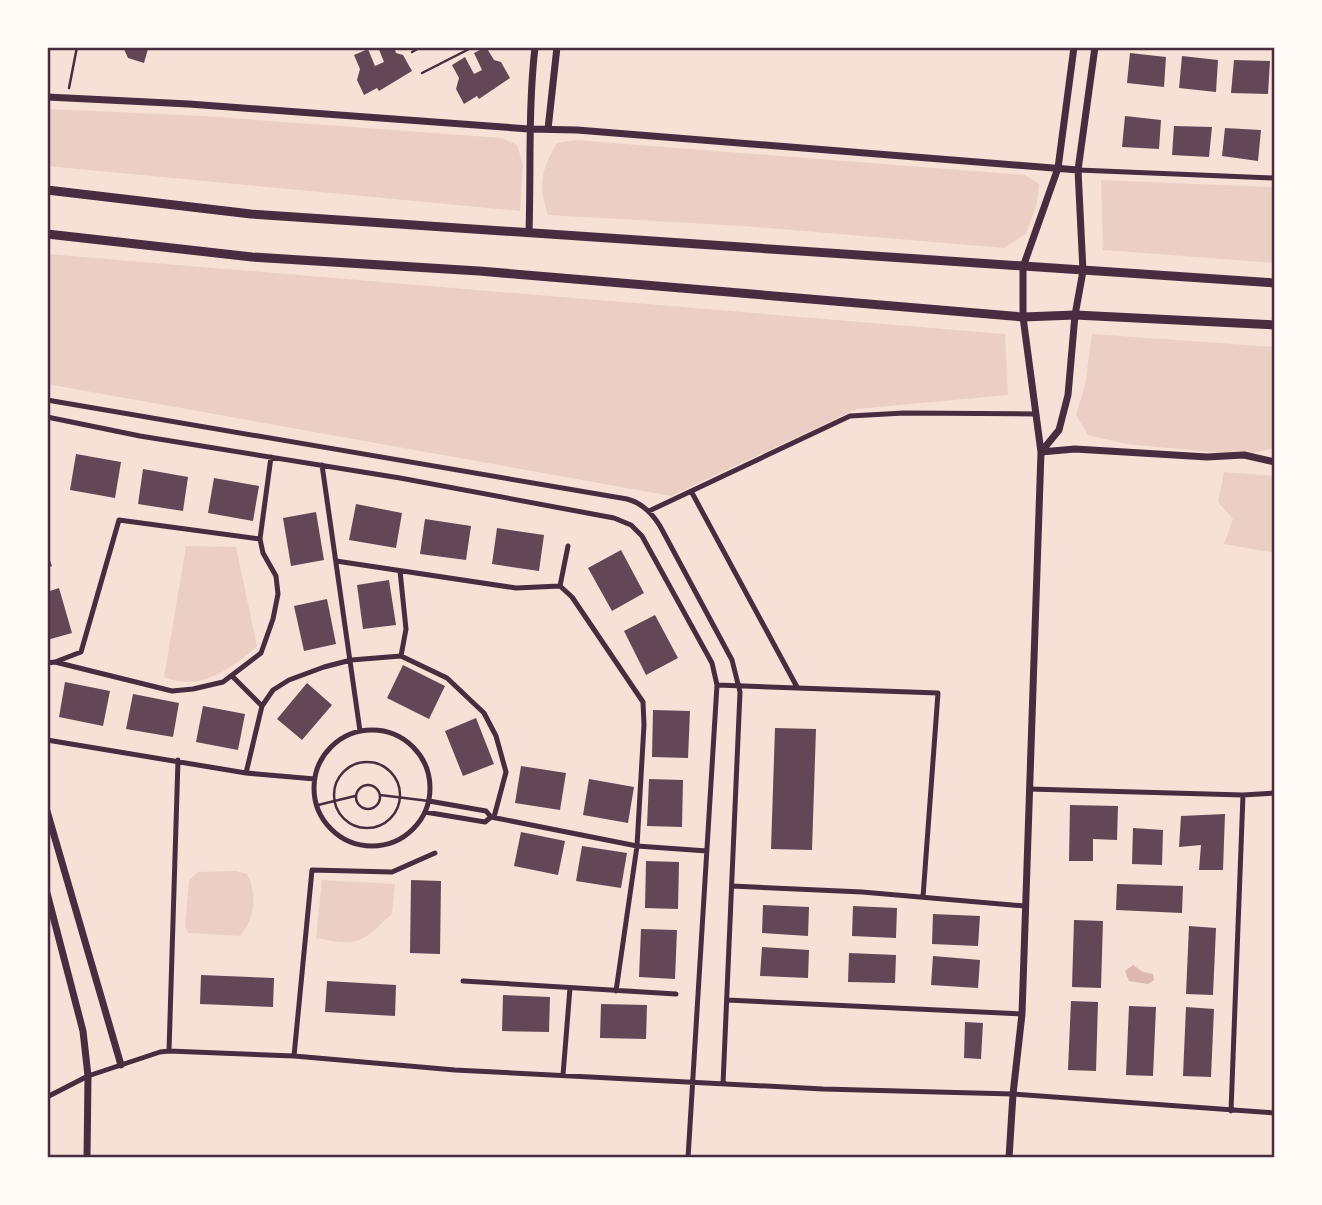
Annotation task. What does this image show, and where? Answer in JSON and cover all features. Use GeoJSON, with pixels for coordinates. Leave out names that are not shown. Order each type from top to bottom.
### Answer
{"type":"FeatureCollection","features":[{"type":"Feature","properties":{"kind":"main road"},"geometry":{"type":"LineString","coordinates":[[47,190],[251,214],[1275,283]]}},
{"type":"Feature","properties":{"kind":"main road"},"geometry":{"type":"LineString","coordinates":[[49,235],[252,257],[493,272],[1023,317],[1075,315],[1275,325]]}},
{"type":"Feature","properties":{"kind":"street"},"geometry":{"type":"LineString","coordinates":[[529,233],[529,129],[534,47]]}},
{"type":"Feature","properties":{"kind":"street"},"geometry":{"type":"LineString","coordinates":[[548,130],[557,47]]}},
{"type":"Feature","properties":{"kind":"street"},"geometry":{"type":"LineString","coordinates":[[1009,1158],[1022,1014],[1041,452],[1023,317],[1023,267],[1058,168],[1074,47]]}},
{"type":"Feature","properties":{"kind":"street"},"geometry":{"type":"LineString","coordinates":[[1041,452],[1059,430],[1068,395],[1075,315],[1083,271],[1078,170],[1095,47]]}},
{"type":"Feature","properties":{"kind":"street"},"geometry":{"type":"LineString","coordinates":[[47,97],[189,104],[1078,170],[1275,178]]}},
{"type":"Feature","properties":{"kind":"street"},"geometry":{"type":"LineString","coordinates":[[47,400],[635,501],[649,510],[732,660],[739,685],[723,1084]]}},
{"type":"Feature","properties":{"kind":"street"},"geometry":{"type":"LineString","coordinates":[[649,510],[850,416],[904,413],[1036,415]]}},
{"type":"Feature","properties":{"kind":"street"},"geometry":{"type":"LineString","coordinates":[[47,418],[614,518],[631,525],[653,555],[712,663],[717,685],[688,1158]]}},
{"type":"Feature","properties":{"kind":"street"},"geometry":{"type":"LineString","coordinates":[[1041,452],[1075,449],[1207,457],[1244,455],[1275,462]]}},
{"type":"Feature","properties":{"kind":"street"},"geometry":{"type":"LineString","coordinates":[[55,662],[172,691],[212,684],[232,676],[261,653],[273,619],[278,594],[276,576],[263,553],[260,539],[271,457]]}},
{"type":"Feature","properties":{"kind":"street"},"geometry":{"type":"LineString","coordinates":[[322,465],[360,731]]}},
{"type":"Feature","properties":{"kind":"street"},"geometry":{"type":"LineString","coordinates":[[691,491],[797,687]]}},
{"type":"Feature","properties":{"kind":"street"},"geometry":{"type":"LineString","coordinates":[[47,663],[81,652],[119,520],[260,539]]}},
{"type":"Feature","properties":{"kind":"street"},"geometry":{"type":"LineString","coordinates":[[560,586],[568,546]]}},
{"type":"Feature","properties":{"kind":"street"},"geometry":{"type":"LineString","coordinates":[[336,561],[516,588],[560,586],[572,597],[643,702],[637,846],[616,991]]}},
{"type":"Feature","properties":{"kind":"street"},"geometry":{"type":"LineString","coordinates":[[400,571],[406,629],[401,656]]}},
{"type":"Feature","properties":{"kind":"street"},"geometry":{"type":"LineString","coordinates":[[246,773],[262,706],[273,690],[289,680],[324,667],[351,660],[401,656],[447,678],[484,713],[496,736],[506,772],[492,817],[485,822],[425,812]]}},
{"type":"Feature","properties":{"kind":"street"},"geometry":{"type":"LineString","coordinates":[[232,676],[262,706]]}},
{"type":"Feature","properties":{"kind":"street"},"geometry":{"type":"LineString","coordinates":[[717,685],[937,693],[923,897]]}},
{"type":"Feature","properties":{"kind":"street"},"geometry":{"type":"LineString","coordinates":[[360,731],[392,733],[407,741],[427,767],[429,801],[415,828],[402,838],[387,845],[370,846],[340,836],[328,825],[315,795],[315,779],[326,753],[347,736],[360,731]]}},
{"type":"Feature","properties":{"kind":"street"},"geometry":{"type":"LineString","coordinates":[[47,740],[246,773],[315,779]]}},
{"type":"Feature","properties":{"kind":"street"},"geometry":{"type":"LineString","coordinates":[[169,1051],[178,760]]}},
{"type":"Feature","properties":{"kind":"street"},"geometry":{"type":"LineString","coordinates":[[1029,789],[1243,795],[1275,793]]}},
{"type":"Feature","properties":{"kind":"street"},"geometry":{"type":"LineString","coordinates":[[1231,1111],[1243,795]]}},
{"type":"Feature","properties":{"kind":"street"},"geometry":{"type":"LineString","coordinates":[[429,801],[486,811],[492,817],[637,846],[708,851]]}},
{"type":"Feature","properties":{"kind":"street"},"geometry":{"type":"LineString","coordinates":[[47,811],[121,1065]]}},
{"type":"Feature","properties":{"kind":"street"},"geometry":{"type":"LineString","coordinates":[[294,1056],[313,870],[392,872],[435,853]]}},
{"type":"Feature","properties":{"kind":"street"},"geometry":{"type":"LineString","coordinates":[[732,886],[862,892],[1025,906]]}},
{"type":"Feature","properties":{"kind":"street"},"geometry":{"type":"LineString","coordinates":[[47,893],[76,1000],[88,1076],[87,1158]]}},
{"type":"Feature","properties":{"kind":"street"},"geometry":{"type":"LineString","coordinates":[[463,981],[676,994]]}},
{"type":"Feature","properties":{"kind":"street"},"geometry":{"type":"LineString","coordinates":[[563,1075],[570,988]]}},
{"type":"Feature","properties":{"kind":"street"},"geometry":{"type":"LineString","coordinates":[[727,1000],[1022,1014]]}},
{"type":"Feature","properties":{"kind":"street"},"geometry":{"type":"LineString","coordinates":[[47,1097],[88,1076],[169,1051],[294,1056],[455,1070],[723,1084],[1013,1094],[1275,1113]]}},
{"type":"Feature","properties":{"kind":"lane"},"geometry":{"type":"LineString","coordinates":[[368,762],[380,764],[390,771],[397,780],[400,797],[398,807],[390,818],[380,825],[368,827],[355,825],[344,818],[335,801],[335,789],[342,774],[352,766],[368,762]]}},
{"type":"Feature","properties":{"kind":"lane"},"geometry":{"type":"LineString","coordinates":[[368,785],[376,788],[380,795],[378,804],[370,809],[358,804],[356,796],[359,788],[368,785]]}},
{"type":"Feature","properties":{"kind":"lane"},"geometry":{"type":"LineString","coordinates":[[380,795],[429,801]]}},
{"type":"Feature","properties":{"kind":"lane"},"geometry":{"type":"LineString","coordinates":[[318,805],[356,796]]}},
{"type":"Feature","properties":{"kind":"path"},"geometry":{"type":"LineString","coordinates":[[67,99],[77,47]]}},
{"type":"Feature","properties":{"kind":"path"},"geometry":{"type":"LineString","coordinates":[[412,52],[421,47]]}},
{"type":"Feature","properties":{"kind":"path"},"geometry":{"type":"LineString","coordinates":[[422,73],[473,47]]}},
{"type":"Feature","properties":{"kind":"shaded area"},"geometry":{"type":"Polygon","coordinates":[[[47,109],[205,116],[502,138],[517,145],[523,164],[520,211],[47,166],[47,109]]]}},
{"type":"Feature","properties":{"kind":"shaded area"},"geometry":{"type":"Polygon","coordinates":[[[575,140],[1025,175],[1039,184],[1037,203],[1026,234],[1004,248],[743,226],[548,215],[542,186],[547,161],[557,143],[575,140]]]}},
{"type":"Feature","properties":{"kind":"shaded area"},"geometry":{"type":"Polygon","coordinates":[[[1101,180],[1275,187],[1275,263],[1103,250],[1101,180]]]}},
{"type":"Feature","properties":{"kind":"shaded area"},"geometry":{"type":"Polygon","coordinates":[[[47,254],[1005,334],[1008,395],[857,409],[671,496],[47,384],[47,254]]]}},
{"type":"Feature","properties":{"kind":"shaded area"},"geometry":{"type":"Polygon","coordinates":[[[1092,334],[1275,347],[1275,448],[1244,455],[1126,444],[1088,435],[1076,415],[1085,385],[1092,334]]]}},
{"type":"Feature","properties":{"kind":"shaded area"},"geometry":{"type":"Polygon","coordinates":[[[1224,472],[1275,476],[1275,553],[1224,544],[1233,519],[1218,502],[1224,472]]]}},
{"type":"Feature","properties":{"kind":"shaded area"},"geometry":{"type":"Polygon","coordinates":[[[186,546],[236,547],[257,646],[214,676],[190,682],[164,677],[186,546]]]}},
{"type":"Feature","properties":{"kind":"shaded area"},"geometry":{"type":"Polygon","coordinates":[[[236,871],[247,874],[254,898],[252,914],[240,936],[188,933],[185,927],[189,880],[198,872],[236,871]]]}},
{"type":"Feature","properties":{"kind":"shaded area"},"geometry":{"type":"Polygon","coordinates":[[[322,880],[395,884],[392,914],[358,940],[342,942],[316,938],[322,880]]]}},
{"type":"Feature","properties":{"kind":"shaded area"},"geometry":{"type":"Polygon","coordinates":[[[1133,965],[1143,972],[1153,974],[1154,980],[1148,984],[1129,981],[1125,971],[1133,965]]]}},
{"type":"Feature","properties":{"kind":"building"},"geometry":{"type":"Polygon","coordinates":[[[123,47],[153,47],[152,50],[148,49],[144,63],[128,58],[123,47]]]}},
{"type":"Feature","properties":{"kind":"building"},"geometry":{"type":"Polygon","coordinates":[[[378,47],[394,47],[396,53],[403,55],[412,71],[379,91],[377,88],[364,95],[357,80],[360,69],[354,55],[368,49],[375,66],[384,62],[378,47]]]}},
{"type":"Feature","properties":{"kind":"building"},"geometry":{"type":"Polygon","coordinates":[[[486,47],[494,60],[501,62],[510,78],[479,99],[477,96],[464,104],[456,89],[459,78],[452,65],[465,57],[474,74],[482,70],[474,53],[486,47]]]}},
{"type":"Feature","properties":{"kind":"building"},"geometry":{"type":"Polygon","coordinates":[[[1130,53],[1166,57],[1164,87],[1127,83],[1130,53]]]}},
{"type":"Feature","properties":{"kind":"building"},"geometry":{"type":"Polygon","coordinates":[[[1182,56],[1218,60],[1216,92],[1179,88],[1182,56]]]}},
{"type":"Feature","properties":{"kind":"building"},"geometry":{"type":"Polygon","coordinates":[[[1234,60],[1270,61],[1268,94],[1231,93],[1234,60]]]}},
{"type":"Feature","properties":{"kind":"building"},"geometry":{"type":"Polygon","coordinates":[[[1125,116],[1161,120],[1159,149],[1122,147],[1125,116]]]}},
{"type":"Feature","properties":{"kind":"building"},"geometry":{"type":"Polygon","coordinates":[[[1174,126],[1212,127],[1209,157],[1172,155],[1174,126]]]}},
{"type":"Feature","properties":{"kind":"building"},"geometry":{"type":"Polygon","coordinates":[[[1225,128],[1261,130],[1258,161],[1222,156],[1225,128]]]}},
{"type":"Feature","properties":{"kind":"building"},"geometry":{"type":"Polygon","coordinates":[[[76,454],[121,462],[115,498],[70,490],[76,454]]]}},
{"type":"Feature","properties":{"kind":"building"},"geometry":{"type":"Polygon","coordinates":[[[143,469],[188,477],[183,511],[138,504],[143,469]]]}},
{"type":"Feature","properties":{"kind":"building"},"geometry":{"type":"Polygon","coordinates":[[[214,478],[259,486],[253,521],[208,513],[214,478]]]}},
{"type":"Feature","properties":{"kind":"building"},"geometry":{"type":"Polygon","coordinates":[[[356,504],[402,513],[396,548],[349,540],[356,504]]]}},
{"type":"Feature","properties":{"kind":"building"},"geometry":{"type":"Polygon","coordinates":[[[316,512],[324,560],[291,566],[283,518],[316,512]]]}},
{"type":"Feature","properties":{"kind":"building"},"geometry":{"type":"Polygon","coordinates":[[[425,519],[471,526],[466,560],[420,554],[425,519]]]}},
{"type":"Feature","properties":{"kind":"building"},"geometry":{"type":"Polygon","coordinates":[[[497,528],[544,535],[539,571],[492,564],[497,528]]]}},
{"type":"Feature","properties":{"kind":"building"},"geometry":{"type":"Polygon","coordinates":[[[621,550],[644,593],[612,611],[588,568],[621,550]]]}},
{"type":"Feature","properties":{"kind":"building"},"geometry":{"type":"Polygon","coordinates":[[[47,552],[52,566],[47,568],[47,552]]]}},
{"type":"Feature","properties":{"kind":"building"},"geometry":{"type":"Polygon","coordinates":[[[389,580],[396,625],[363,629],[357,585],[389,580]]]}},
{"type":"Feature","properties":{"kind":"building"},"geometry":{"type":"Polygon","coordinates":[[[59,588],[72,633],[47,640],[47,592],[59,588]]]}},
{"type":"Feature","properties":{"kind":"building"},"geometry":{"type":"Polygon","coordinates":[[[327,599],[336,644],[304,651],[294,606],[327,599]]]}},
{"type":"Feature","properties":{"kind":"building"},"geometry":{"type":"Polygon","coordinates":[[[655,615],[678,658],[646,675],[624,631],[655,615]]]}},
{"type":"Feature","properties":{"kind":"building"},"geometry":{"type":"Polygon","coordinates":[[[403,665],[445,686],[429,719],[387,698],[403,665]]]}},
{"type":"Feature","properties":{"kind":"building"},"geometry":{"type":"Polygon","coordinates":[[[65,682],[110,691],[103,726],[59,717],[65,682]]]}},
{"type":"Feature","properties":{"kind":"building"},"geometry":{"type":"Polygon","coordinates":[[[307,683],[332,705],[302,740],[277,719],[307,683]]]}},
{"type":"Feature","properties":{"kind":"building"},"geometry":{"type":"Polygon","coordinates":[[[133,694],[179,703],[173,737],[126,729],[133,694]]]}},
{"type":"Feature","properties":{"kind":"building"},"geometry":{"type":"Polygon","coordinates":[[[203,706],[245,714],[238,750],[196,742],[203,706]]]}},
{"type":"Feature","properties":{"kind":"building"},"geometry":{"type":"Polygon","coordinates":[[[653,710],[690,711],[688,758],[652,757],[653,710]]]}},
{"type":"Feature","properties":{"kind":"building"},"geometry":{"type":"Polygon","coordinates":[[[476,718],[494,764],[463,776],[445,731],[476,718]]]}},
{"type":"Feature","properties":{"kind":"building"},"geometry":{"type":"Polygon","coordinates":[[[775,728],[816,729],[812,850],[771,849],[775,728]]]}},
{"type":"Feature","properties":{"kind":"building"},"geometry":{"type":"Polygon","coordinates":[[[521,766],[566,773],[560,810],[515,803],[521,766]]]}},
{"type":"Feature","properties":{"kind":"building"},"geometry":{"type":"Polygon","coordinates":[[[589,779],[634,787],[628,823],[583,815],[589,779]]]}},
{"type":"Feature","properties":{"kind":"building"},"geometry":{"type":"Polygon","coordinates":[[[649,779],[683,780],[682,827],[647,826],[649,779]]]}},
{"type":"Feature","properties":{"kind":"building"},"geometry":{"type":"Polygon","coordinates":[[[1070,805],[1118,806],[1117,840],[1093,839],[1093,861],[1069,861],[1070,805]]]}},
{"type":"Feature","properties":{"kind":"building"},"geometry":{"type":"Polygon","coordinates":[[[1225,814],[1223,870],[1199,870],[1201,845],[1179,847],[1181,816],[1225,814]]]}},
{"type":"Feature","properties":{"kind":"building"},"geometry":{"type":"Polygon","coordinates":[[[1133,828],[1163,830],[1162,865],[1132,864],[1133,828]]]}},
{"type":"Feature","properties":{"kind":"building"},"geometry":{"type":"Polygon","coordinates":[[[521,832],[565,841],[558,875],[514,866],[521,832]]]}},
{"type":"Feature","properties":{"kind":"building"},"geometry":{"type":"Polygon","coordinates":[[[582,846],[627,853],[621,888],[576,881],[582,846]]]}},
{"type":"Feature","properties":{"kind":"building"},"geometry":{"type":"Polygon","coordinates":[[[646,861],[679,862],[678,909],[645,908],[646,861]]]}},
{"type":"Feature","properties":{"kind":"building"},"geometry":{"type":"Polygon","coordinates":[[[411,880],[441,881],[440,954],[410,953],[411,880]]]}},
{"type":"Feature","properties":{"kind":"building"},"geometry":{"type":"Polygon","coordinates":[[[1117,884],[1183,886],[1182,913],[1116,910],[1117,884]]]}},
{"type":"Feature","properties":{"kind":"building"},"geometry":{"type":"Polygon","coordinates":[[[763,905],[809,907],[808,936],[762,933],[763,905]]]}},
{"type":"Feature","properties":{"kind":"building"},"geometry":{"type":"Polygon","coordinates":[[[853,906],[897,908],[896,938],[852,936],[853,906]]]}},
{"type":"Feature","properties":{"kind":"building"},"geometry":{"type":"Polygon","coordinates":[[[933,914],[980,916],[978,946],[932,944],[933,914]]]}},
{"type":"Feature","properties":{"kind":"building"},"geometry":{"type":"Polygon","coordinates":[[[1074,920],[1103,921],[1101,988],[1072,987],[1074,920]]]}},
{"type":"Feature","properties":{"kind":"building"},"geometry":{"type":"Polygon","coordinates":[[[1189,926],[1216,928],[1213,995],[1186,994],[1189,926]]]}},
{"type":"Feature","properties":{"kind":"building"},"geometry":{"type":"Polygon","coordinates":[[[641,929],[677,930],[675,979],[639,977],[641,929]]]}},
{"type":"Feature","properties":{"kind":"building"},"geometry":{"type":"Polygon","coordinates":[[[762,947],[809,950],[808,978],[760,976],[762,947]]]}},
{"type":"Feature","properties":{"kind":"building"},"geometry":{"type":"Polygon","coordinates":[[[849,953],[896,955],[895,983],[848,982],[849,953]]]}},
{"type":"Feature","properties":{"kind":"building"},"geometry":{"type":"Polygon","coordinates":[[[933,956],[980,960],[978,988],[931,985],[933,956]]]}},
{"type":"Feature","properties":{"kind":"building"},"geometry":{"type":"Polygon","coordinates":[[[201,975],[274,978],[273,1007],[200,1004],[201,975]]]}},
{"type":"Feature","properties":{"kind":"building"},"geometry":{"type":"Polygon","coordinates":[[[327,981],[396,985],[395,1016],[325,1012],[327,981]]]}},
{"type":"Feature","properties":{"kind":"building"},"geometry":{"type":"Polygon","coordinates":[[[503,995],[550,997],[549,1032],[502,1031],[503,995]]]}},
{"type":"Feature","properties":{"kind":"building"},"geometry":{"type":"Polygon","coordinates":[[[1071,1001],[1098,1002],[1096,1071],[1068,1070],[1071,1001]]]}},
{"type":"Feature","properties":{"kind":"building"},"geometry":{"type":"Polygon","coordinates":[[[601,1004],[647,1005],[646,1039],[600,1038],[601,1004]]]}},
{"type":"Feature","properties":{"kind":"building"},"geometry":{"type":"Polygon","coordinates":[[[1129,1006],[1156,1007],[1153,1076],[1126,1075],[1129,1006]]]}},
{"type":"Feature","properties":{"kind":"building"},"geometry":{"type":"Polygon","coordinates":[[[1186,1007],[1214,1009],[1211,1077],[1183,1076],[1186,1007]]]}},
{"type":"Feature","properties":{"kind":"building"},"geometry":{"type":"Polygon","coordinates":[[[965,1022],[983,1023],[981,1059],[964,1058],[965,1022]]]}}]}
